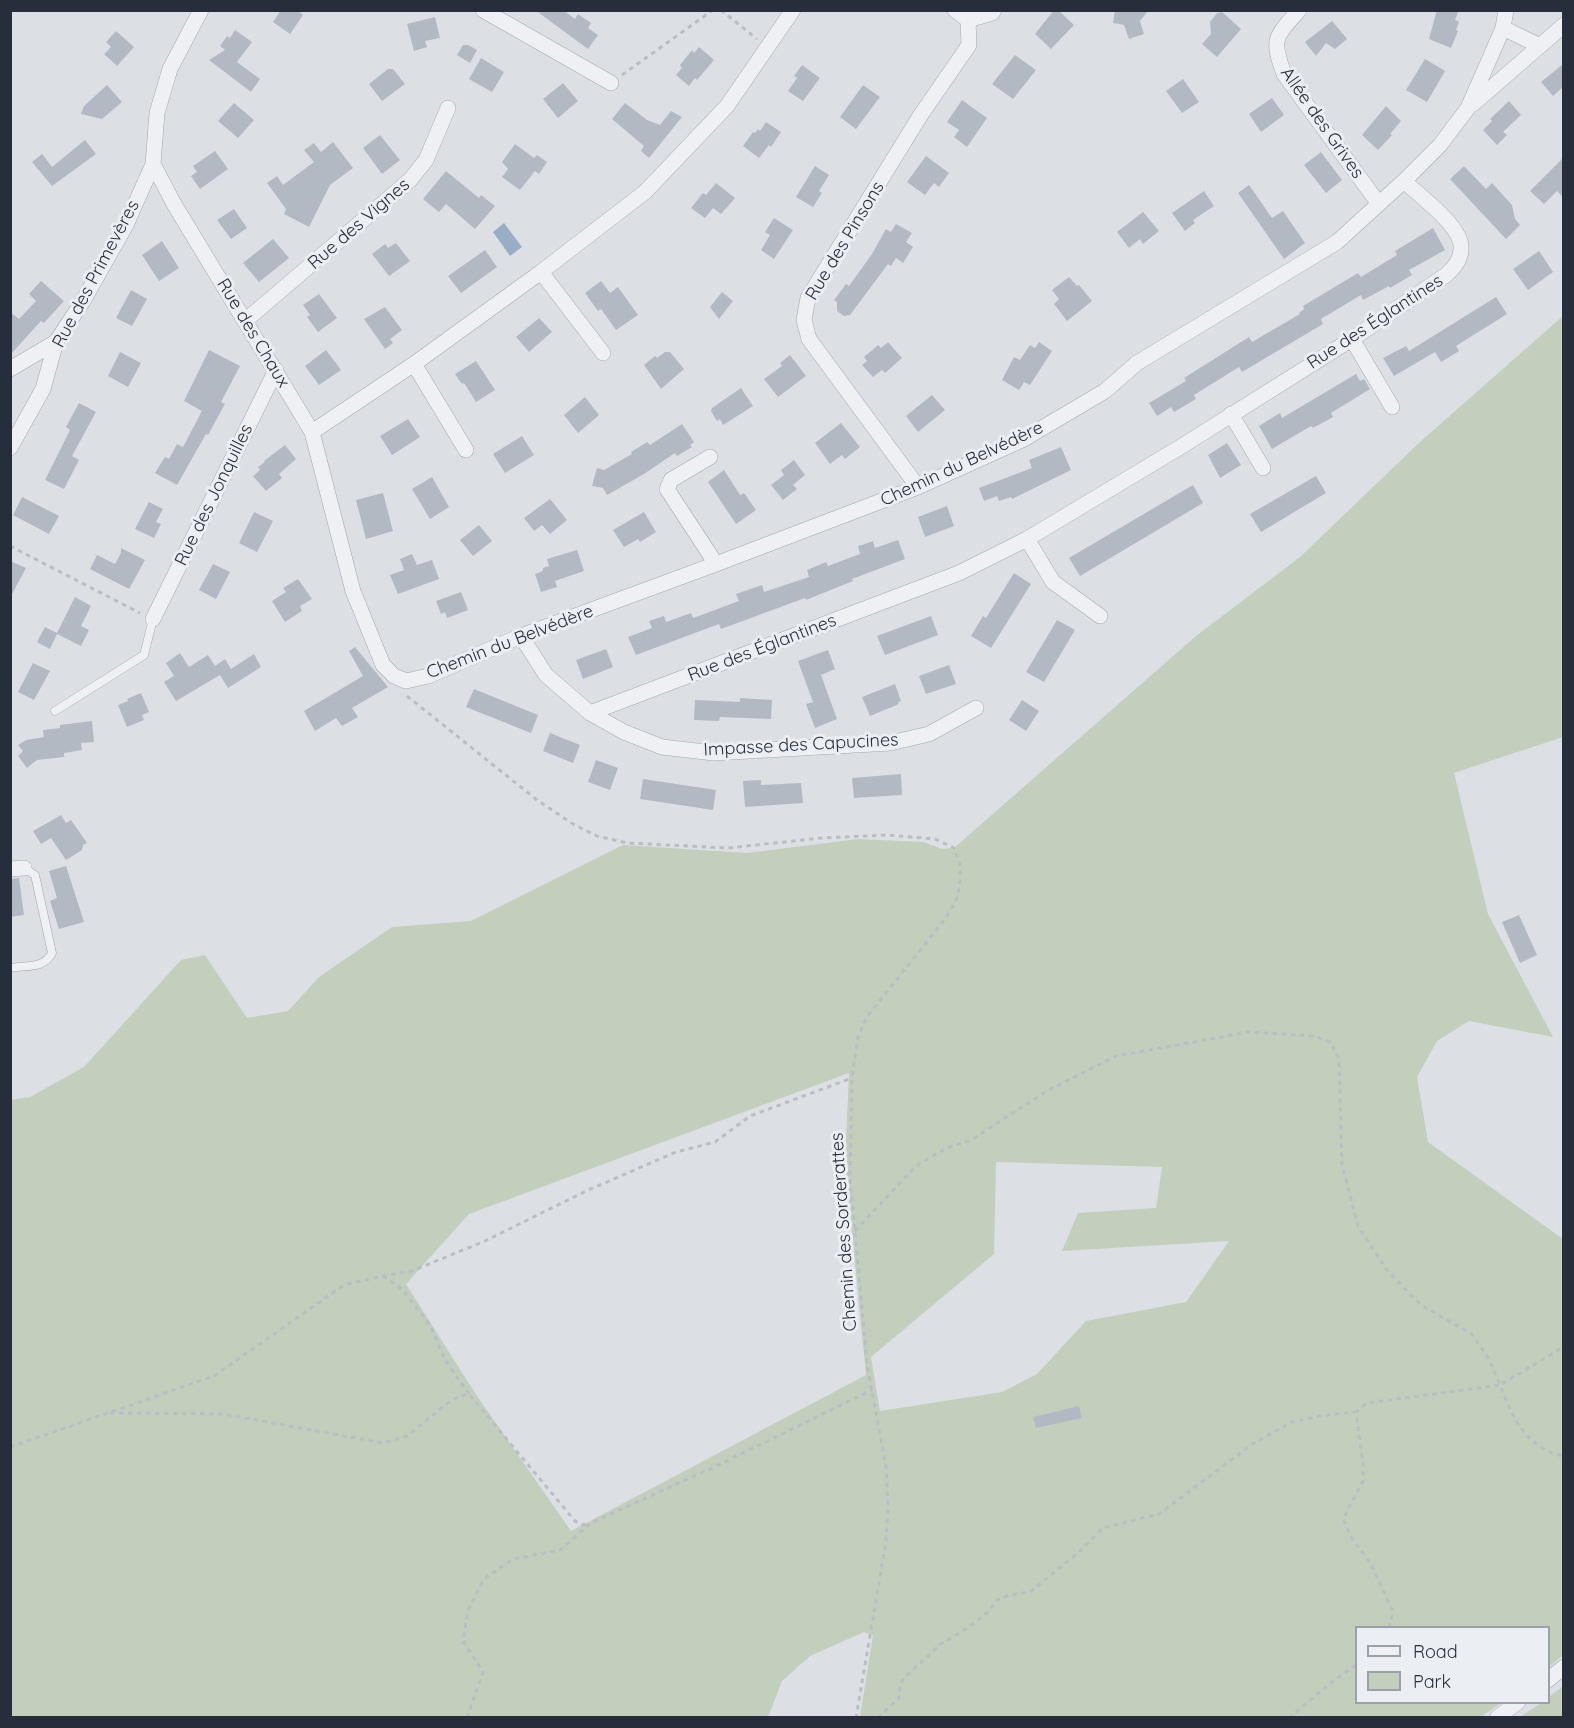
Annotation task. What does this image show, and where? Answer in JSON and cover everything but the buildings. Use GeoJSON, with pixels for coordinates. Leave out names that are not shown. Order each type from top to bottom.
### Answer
{"type":"FeatureCollection","features":[{"type":"Feature","properties":{"kind":"street"},"geometry":{"type":"LineString","coordinates":[[153,164],[157,113],[170,69],[201,10]]}},
{"type":"Feature","properties":{"kind":"street"},"geometry":{"type":"LineString","coordinates":[[483,10],[611,83]]}},
{"type":"Feature","properties":{"kind":"street"},"geometry":{"type":"LineString","coordinates":[[312,432],[414,364],[541,272],[645,192],[728,106],[793,10]]}},
{"type":"Feature","properties":{"kind":"street"},"geometry":{"type":"LineString","coordinates":[[955,10],[968,20],[992,13],[994,10]]}},
{"type":"Feature","properties":{"kind":"street","name":"Allée des Grives"},"geometry":{"type":"LineString","coordinates":[[1299,10],[1275,41],[1276,53],[1284,74],[1379,204]]}},
{"type":"Feature","properties":{"kind":"street","name":"Chemin du Belvédère"},"geometry":{"type":"LineString","coordinates":[[1468,108],[1503,28],[1506,10]]}},
{"type":"Feature","properties":{"kind":"street","name":"Rue des Pinsons"},"geometry":{"type":"LineString","coordinates":[[918,487],[809,339],[804,320],[808,298],[920,116],[969,45],[968,20]]}},
{"type":"Feature","properties":{"kind":"street","name":"Chemin du Belvédère"},"geometry":{"type":"LineString","coordinates":[[383,665],[394,676],[406,681],[428,676],[521,636],[918,487],[1022,440],[1106,391],[1137,363],[1337,242],[1440,145],[1468,108],[1563,25]]}},
{"type":"Feature","properties":{"kind":"street"},"geometry":{"type":"LineString","coordinates":[[1503,28],[1540,46]]}},
{"type":"Feature","properties":{"kind":"street","name":"Rue des Vignes"},"geometry":{"type":"LineString","coordinates":[[245,321],[410,180],[426,160],[448,108]]}},
{"type":"Feature","properties":{"kind":"street","name":"Rue des Chaux"},"geometry":{"type":"LineString","coordinates":[[153,164],[174,204],[312,432],[353,591],[383,665]]}},
{"type":"Feature","properties":{"kind":"street","name":"Rue des Primevères"},"geometry":{"type":"LineString","coordinates":[[10,448],[43,389],[56,342],[83,301],[126,225],[153,164]]}},
{"type":"Feature","properties":{"kind":"street","name":"Rue des Églantines"},"geometry":{"type":"LineString","coordinates":[[590,713],[959,573],[1027,539],[1182,446],[1352,339],[1446,275],[1457,264],[1461,248],[1456,231],[1404,181]]}},
{"type":"Feature","properties":{"kind":"street"},"geometry":{"type":"LineString","coordinates":[[541,272],[603,353]]}},
{"type":"Feature","properties":{"kind":"street"},"geometry":{"type":"LineString","coordinates":[[1352,339],[1392,407]]}},
{"type":"Feature","properties":{"kind":"street"},"geometry":{"type":"LineString","coordinates":[[10,369],[56,342]]}},
{"type":"Feature","properties":{"kind":"street"},"geometry":{"type":"LineString","coordinates":[[414,364],[466,450]]}},
{"type":"Feature","properties":{"kind":"street","name":"Rue des Jonquilles"},"geometry":{"type":"LineString","coordinates":[[153,619],[276,370]]}},
{"type":"Feature","properties":{"kind":"street"},"geometry":{"type":"LineString","coordinates":[[1231,414],[1263,468]]}},
{"type":"Feature","properties":{"kind":"street"},"geometry":{"type":"LineString","coordinates":[[710,457],[671,480],[667,489],[716,564]]}},
{"type":"Feature","properties":{"kind":"street"},"geometry":{"type":"LineString","coordinates":[[1027,539],[1053,582],[1100,616]]}},
{"type":"Feature","properties":{"kind":"street"},"geometry":{"type":"LineString","coordinates":[[521,636],[546,675],[590,713]]}},
{"type":"Feature","properties":{"kind":"street","name":"Impasse des Capucines"},"geometry":{"type":"LineString","coordinates":[[590,713],[624,732],[663,747],[714,753],[890,743],[929,734],[976,708]]}},
{"type":"Feature","properties":{"kind":"street"},"geometry":{"type":"LineString","coordinates":[[1550,1678],[1563,1667]]}},
{"type":"Feature","properties":{"kind":"street"},"geometry":{"type":"LineString","coordinates":[[1497,1718],[1515,1704]]}},
{"type":"Feature","properties":{"kind":"lane"},"geometry":{"type":"LineString","coordinates":[[56,711],[144,656],[153,619]]}},
{"type":"Feature","properties":{"kind":"lane"},"geometry":{"type":"LineString","coordinates":[[10,968],[42,964],[49,960],[52,953],[35,875],[17,869]]}},
{"type":"Feature","properties":{"kind":"path"},"geometry":{"type":"LineString","coordinates":[[611,83],[713,10]]}},
{"type":"Feature","properties":{"kind":"path"},"geometry":{"type":"LineString","coordinates":[[721,10],[767,48]]}},
{"type":"Feature","properties":{"kind":"path"},"geometry":{"type":"LineString","coordinates":[[10,546],[153,619]]}},
{"type":"Feature","properties":{"kind":"path","name":"Chemin des Sorderattes"},"geometry":{"type":"LineString","coordinates":[[406,681],[406,696],[429,715],[537,800],[573,824],[597,836],[627,843],[728,848],[821,838],[888,835],[935,839],[954,848],[961,868],[958,897],[945,919],[866,1018],[858,1037],[852,1078],[850,1176],[867,1364],[886,1467],[888,1508],[886,1542],[858,1717]]}},
{"type":"Feature","properties":{"kind":"path"},"geometry":{"type":"LineString","coordinates":[[855,1231],[916,1166],[945,1149],[971,1140],[1047,1091],[1116,1056],[1249,1032],[1314,1036],[1330,1042],[1339,1058],[1342,1166],[1358,1226],[1387,1270],[1421,1305],[1472,1334],[1489,1359],[1511,1413],[1524,1434],[1547,1452],[1563,1456]]}},
{"type":"Feature","properties":{"kind":"path"},"geometry":{"type":"LineString","coordinates":[[10,1447],[214,1376],[344,1285],[412,1271],[485,1241],[676,1152],[715,1142],[750,1116],[852,1078]]}},
{"type":"Feature","properties":{"kind":"path"},"geometry":{"type":"LineString","coordinates":[[382,1276],[402,1289],[430,1325],[445,1360],[469,1394],[575,1521],[582,1525],[716,1466],[872,1390]]}},
{"type":"Feature","properties":{"kind":"path"},"geometry":{"type":"LineString","coordinates":[[878,1718],[898,1698],[900,1684],[905,1677],[941,1644],[987,1613],[997,1600],[1009,1595],[1030,1592],[1103,1528],[1159,1514],[1254,1443],[1292,1422],[1356,1412],[1367,1404],[1500,1385],[1562,1348]]}},
{"type":"Feature","properties":{"kind":"path"},"geometry":{"type":"LineString","coordinates":[[108,1413],[223,1414],[383,1443],[407,1436],[453,1399],[469,1394]]}},
{"type":"Feature","properties":{"kind":"path"},"geometry":{"type":"LineString","coordinates":[[1356,1412],[1363,1481],[1343,1519],[1352,1539],[1370,1562],[1393,1612],[1390,1626]]}},
{"type":"Feature","properties":{"kind":"path"},"geometry":{"type":"LineString","coordinates":[[467,1718],[483,1672],[463,1641],[468,1610],[484,1579],[513,1559],[560,1550],[591,1523]]}},
{"type":"Feature","properties":{"kind":"path"},"geometry":{"type":"LineString","coordinates":[[1290,1718],[1355,1666]]}},
{"type":"Feature","properties":{"kind":"green space"},"geometry":{"type":"Polygon","coordinates":[[[1563,316],[1563,737],[1454,773],[1488,914],[1553,1037],[1469,1021],[1437,1041],[1417,1077],[1428,1142],[1563,1239],[1563,1655],[1550,1666],[1550,1626],[1355,1626],[1355,1704],[1500,1704],[1481,1717],[860,1717],[873,1635],[864,1632],[810,1656],[782,1681],[768,1717],[11,1717],[10,1100],[30,1097],[84,1067],[181,960],[205,955],[247,1018],[288,1011],[319,977],[392,927],[471,921],[623,845],[747,853],[858,839],[923,842],[942,849],[954,848],[1196,636],[1300,557],[1421,441],[1563,316]],[[849,1073],[469,1214],[406,1284],[475,1393],[571,1531],[866,1375],[845,1162],[849,1073]],[[996,1162],[994,1254],[871,1357],[880,1411],[1002,1392],[1037,1374],[1086,1321],[1186,1302],[1229,1241],[1062,1251],[1078,1213],[1156,1208],[1162,1167],[996,1162]]]}},
{"type":"Feature","properties":{"kind":"green space"},"geometry":{"type":"Polygon","coordinates":[[[1563,1686],[1563,1717],[1520,1717],[1540,1704],[1550,1704],[1550,1696],[1563,1686]]]}},
{"type":"Feature","properties":{"kind":"water"},"geometry":{"type":"Polygon","coordinates":[[[504,223],[522,247],[510,256],[493,232],[504,223]]]}}]}
